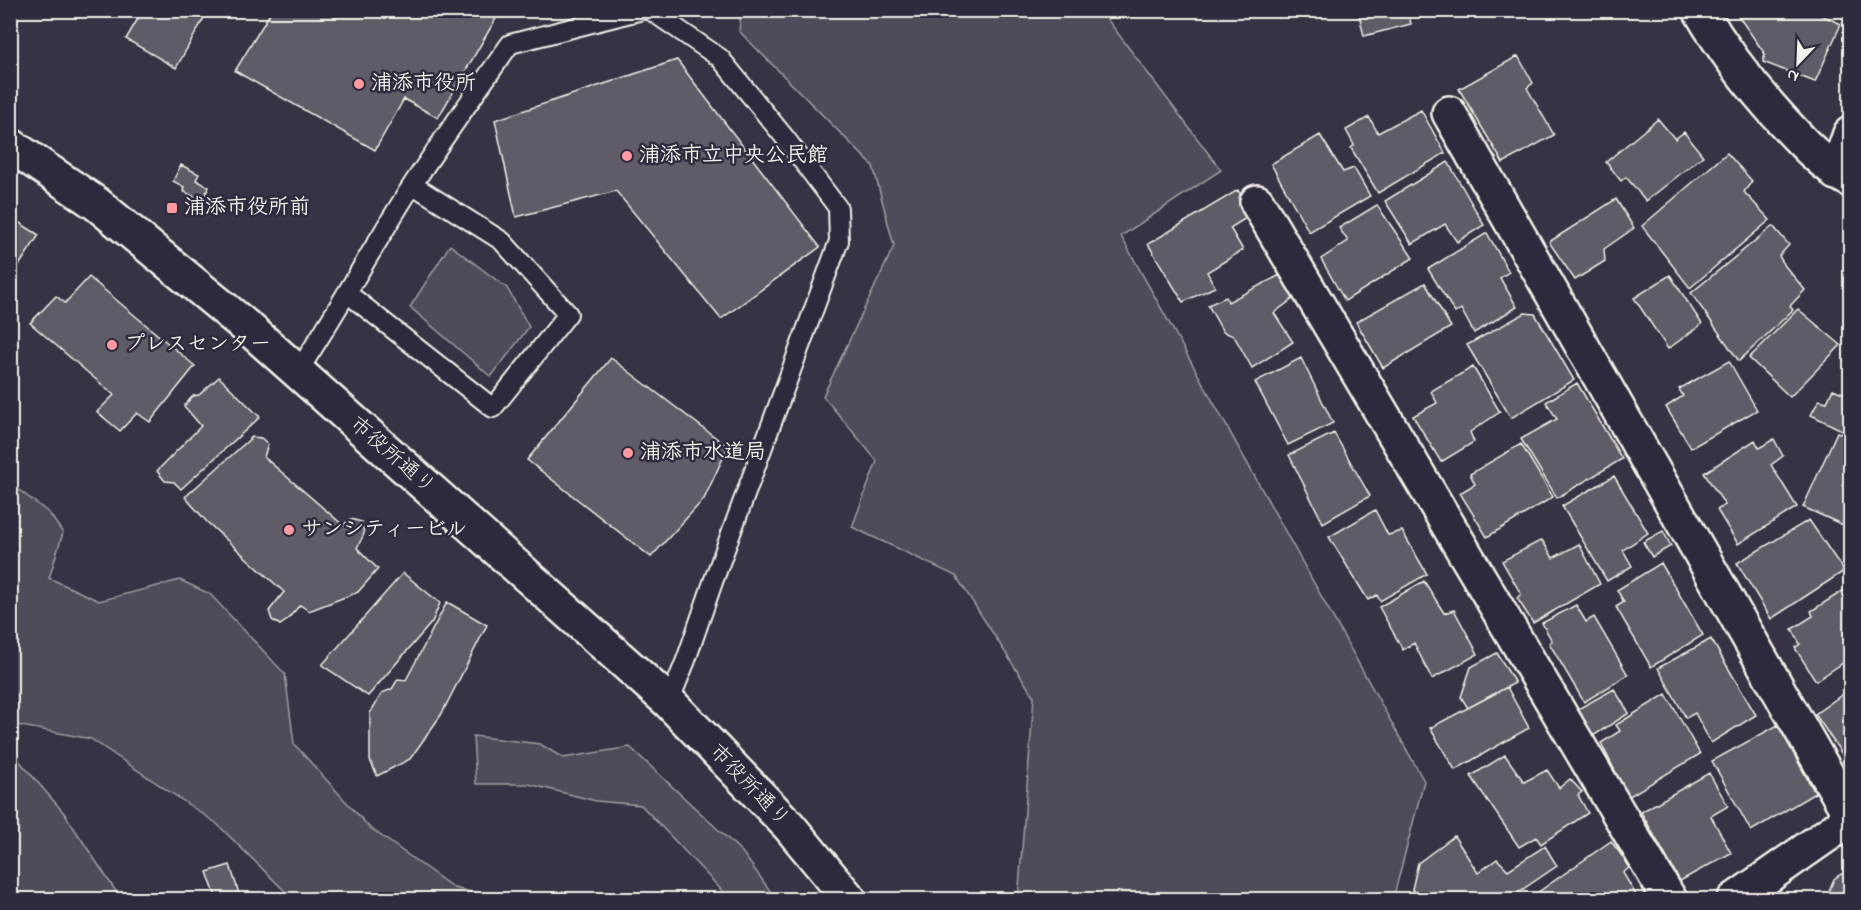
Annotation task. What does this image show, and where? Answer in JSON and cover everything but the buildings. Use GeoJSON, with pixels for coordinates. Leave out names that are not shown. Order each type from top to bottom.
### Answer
{"type":"FeatureCollection","features":[{"type":"Feature","properties":{"kind":"street"},"geometry":{"type":"LineString","coordinates":[[1700,10],[1747,81],[1805,146],[1844,177],[1851,134]]}},
{"type":"Feature","properties":{"kind":"street"},"geometry":{"type":"LineString","coordinates":[[1449,113],[1851,817],[1734,900]]}},
{"type":"Feature","properties":{"kind":"street","name":"市役所通り"},"geometry":{"type":"LineString","coordinates":[[10,145],[97,204],[254,333],[669,702],[789,826],[849,900]]}},
{"type":"Feature","properties":{"kind":"street"},"geometry":{"type":"LineString","coordinates":[[1257,202],[1670,900]]}},
{"type":"Feature","properties":{"kind":"lane"},"geometry":{"type":"LineString","coordinates":[[297,373],[413,185],[510,44],[642,10]]}},
{"type":"Feature","properties":{"kind":"lane"},"geometry":{"type":"LineString","coordinates":[[650,10],[720,58],[838,208],[839,241],[669,702]]}},
{"type":"Feature","properties":{"kind":"lane"},"geometry":{"type":"LineString","coordinates":[[347,293],[493,408],[568,314],[502,241],[413,185]]}},
{"type":"Feature","properties":{"kind":"shaded area"},"geometry":{"type":"Polygon","coordinates":[[[907,10],[1101,11],[1221,170],[1121,236],[1424,781],[1393,899],[1018,899],[1034,697],[956,576],[852,527],[877,461],[823,396],[894,246],[873,166],[739,31],[741,11],[896,11],[900,15],[907,10]]]}},
{"type":"Feature","properties":{"kind":"shaded area"},"geometry":{"type":"Polygon","coordinates":[[[450,245],[507,288],[529,327],[491,377],[410,307],[450,245]]]}},
{"type":"Feature","properties":{"kind":"shaded area"},"geometry":{"type":"Polygon","coordinates":[[[10,483],[49,513],[63,533],[49,578],[99,601],[180,580],[210,594],[285,674],[294,744],[369,827],[454,888],[502,899],[293,899],[216,823],[91,739],[11,724],[10,483]]]}},
{"type":"Feature","properties":{"kind":"shaded area"},"geometry":{"type":"Polygon","coordinates":[[[473,736],[540,744],[563,758],[630,747],[742,852],[776,899],[730,899],[641,805],[596,801],[529,784],[476,784],[473,736]]]}},
{"type":"Feature","properties":{"kind":"shaded area"},"geometry":{"type":"Polygon","coordinates":[[[10,750],[64,813],[121,899],[11,899],[10,750]]]}},
{"type":"Feature","properties":{"kind":"place","name":"浦添市役所"},"geometry":{"type":"Point","coordinates":[359,84]}},
{"type":"Feature","properties":{"kind":"place","name":"浦添市立中央公民館"},"geometry":{"type":"Point","coordinates":[627,156]}},
{"type":"Feature","properties":{"kind":"place","name":"浦添市役所前"},"geometry":{"type":"Point","coordinates":[172,208]}},
{"type":"Feature","properties":{"kind":"place","name":"プレスセンター"},"geometry":{"type":"Point","coordinates":[112,345]}},
{"type":"Feature","properties":{"kind":"place","name":"浦添市水道局"},"geometry":{"type":"Point","coordinates":[628,453]}},
{"type":"Feature","properties":{"kind":"place","name":"サンシティービル"},"geometry":{"type":"Point","coordinates":[289,530]}}]}
